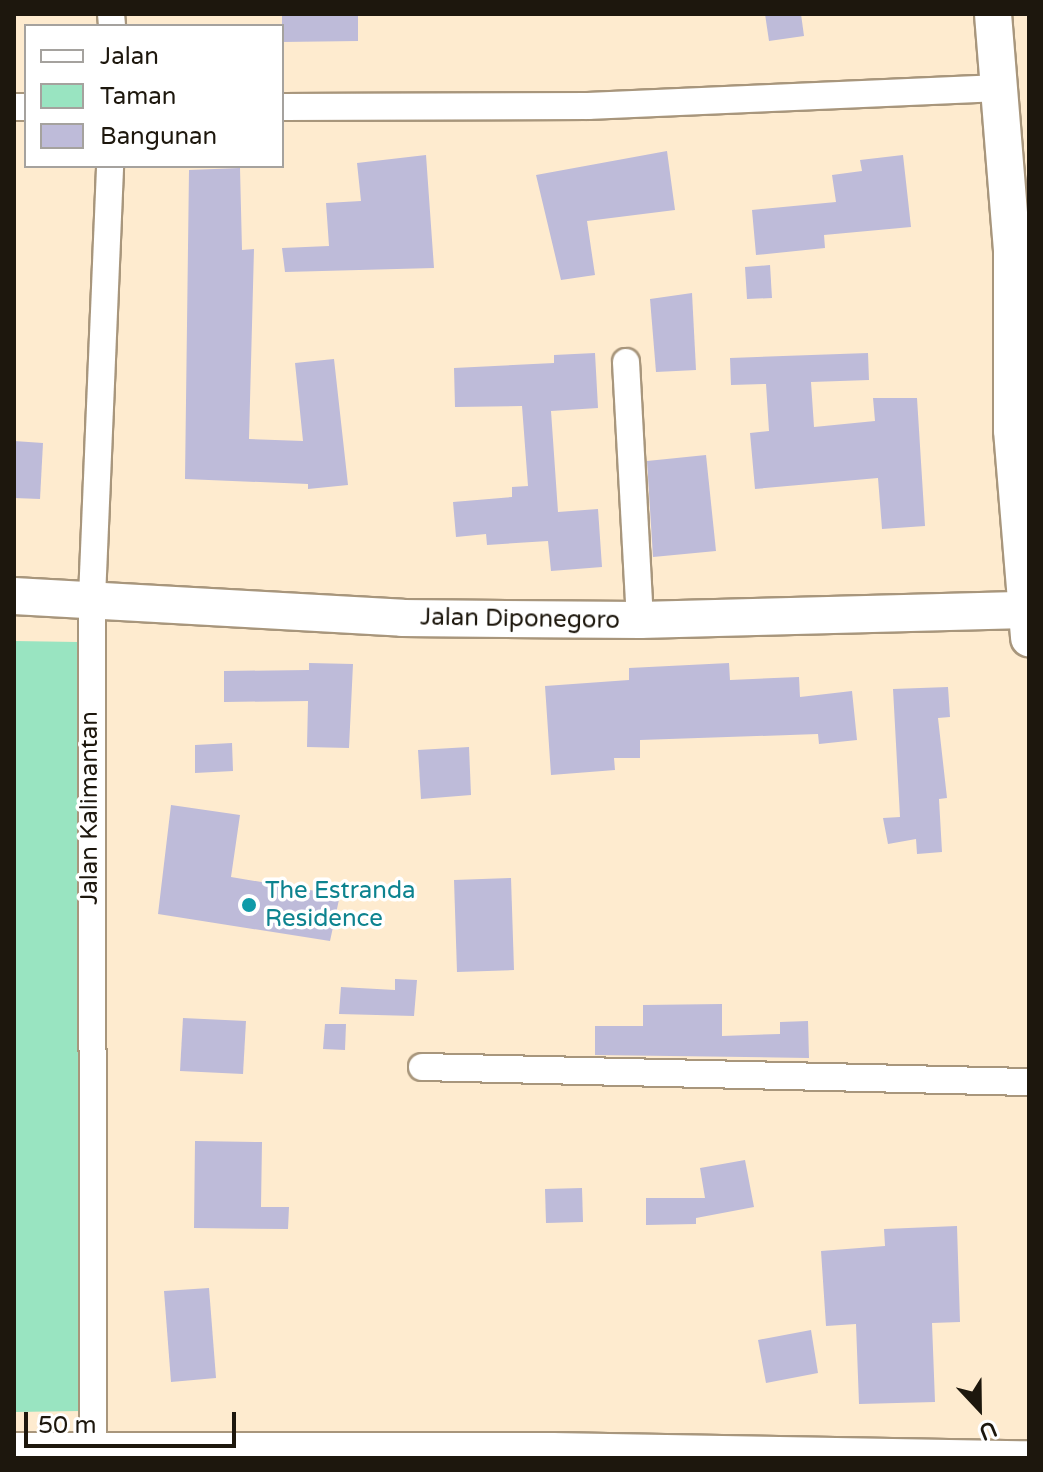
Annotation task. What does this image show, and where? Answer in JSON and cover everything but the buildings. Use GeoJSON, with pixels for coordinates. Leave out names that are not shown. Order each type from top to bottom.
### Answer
{"type":"FeatureCollection","features":[{"type":"Feature","properties":{"kind":"main road"},"geometry":{"type":"LineString","coordinates":[[993,14],[1022,350],[1012,430],[1028,619]]}},
{"type":"Feature","properties":{"kind":"main road","name":"Jalan Diponegoro"},"geometry":{"type":"LineString","coordinates":[[14,596],[92,598],[402,618],[1028,619]]}},
{"type":"Feature","properties":{"kind":"street"},"geometry":{"type":"LineString","coordinates":[[284,107],[589,106],[999,88]]}},
{"type":"Feature","properties":{"kind":"street","name":"Jalan Kalimantan"},"geometry":{"type":"LineString","coordinates":[[93,1454],[92,598],[110,168]]}},
{"type":"Feature","properties":{"kind":"street"},"geometry":{"type":"LineString","coordinates":[[626,362],[640,620]]}},
{"type":"Feature","properties":{"kind":"street"},"geometry":{"type":"LineString","coordinates":[[422,1067],[1029,1082]]}},
{"type":"Feature","properties":{"kind":"street"},"geometry":{"type":"LineString","coordinates":[[14,1449],[93,1454],[552,1453],[1029,1457]]}},
{"type":"Feature","properties":{"kind":"green space"},"geometry":{"type":"Polygon","coordinates":[[[14,641],[78,642],[80,1411],[14,1412],[14,641]]]}},
{"type":"Feature","properties":{"kind":"place","name":"The Estranda Residence"},"geometry":{"type":"Point","coordinates":[249,905]}}]}
